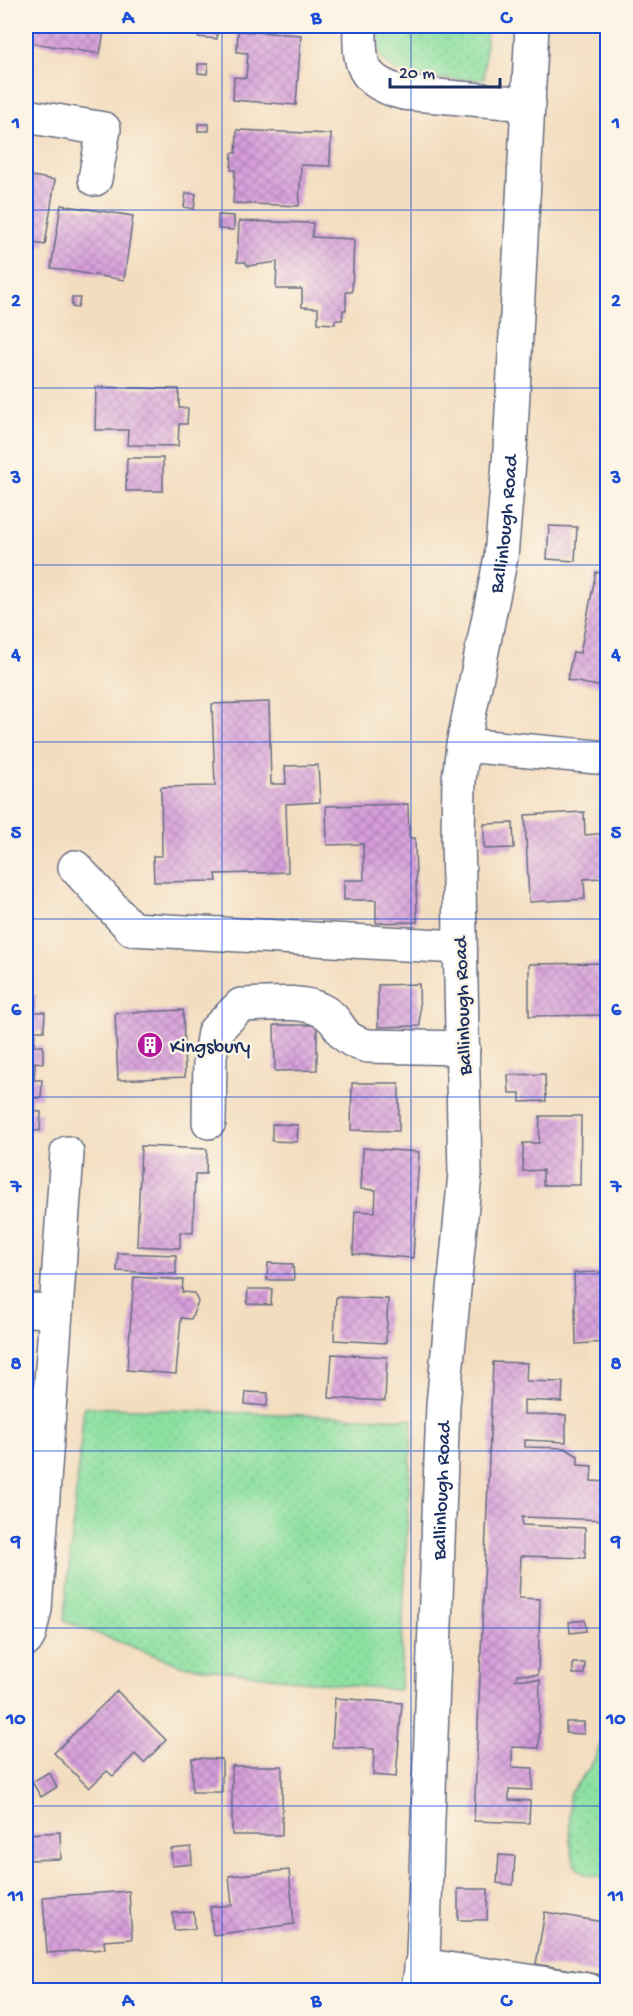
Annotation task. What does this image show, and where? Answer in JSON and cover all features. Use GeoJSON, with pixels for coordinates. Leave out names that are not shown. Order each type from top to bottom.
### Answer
{"type":"FeatureCollection","features":[{"type":"Feature","properties":{"kind":"street"},"geometry":{"type":"LineString","coordinates":[[360,26],[359,56],[363,70],[390,89],[403,93],[529,104]]}},
{"type":"Feature","properties":{"kind":"street","name":"Ballinlough Road"},"geometry":{"type":"LineString","coordinates":[[419,1978],[443,1405],[465,1174],[458,837],[463,745],[501,557],[510,450],[532,26]]}},
{"type":"Feature","properties":{"kind":"street"},"geometry":{"type":"LineString","coordinates":[[26,116],[104,129],[95,179]]}},
{"type":"Feature","properties":{"kind":"street"},"geometry":{"type":"LineString","coordinates":[[463,745],[608,758]]}},
{"type":"Feature","properties":{"kind":"street"},"geometry":{"type":"LineString","coordinates":[[75,867],[132,929],[459,947]]}},
{"type":"Feature","properties":{"kind":"street"},"geometry":{"type":"LineString","coordinates":[[209,1122],[210,1056],[214,1032],[241,1005],[308,1005],[322,1010],[334,1019],[345,1037],[353,1043],[368,1046],[463,1048]]}},
{"type":"Feature","properties":{"kind":"street"},"geometry":{"type":"LineString","coordinates":[[26,1640],[30,1635],[35,1609],[41,1311],[67,1153]]}},
{"type":"Feature","properties":{"kind":"street"},"geometry":{"type":"LineString","coordinates":[[419,1978],[588,1990]]}},
{"type":"Feature","properties":{"kind":"green space"},"geometry":{"type":"Polygon","coordinates":[[[381,26],[487,26],[484,79],[423,78],[407,75],[394,69],[384,61],[379,49],[381,26]]]}},
{"type":"Feature","properties":{"kind":"green space"},"geometry":{"type":"Polygon","coordinates":[[[84,1407],[412,1419],[400,1690],[301,1681],[180,1665],[64,1621],[84,1407]]]}},
{"type":"Feature","properties":{"kind":"green space"},"geometry":{"type":"Polygon","coordinates":[[[607,1729],[608,1878],[584,1874],[575,1866],[570,1843],[569,1795],[592,1764],[607,1729]]]}},
{"type":"Feature","properties":{"kind":"building"},"geometry":{"type":"Polygon","coordinates":[[[29,26],[105,26],[100,54],[27,42],[29,26]]]}},
{"type":"Feature","properties":{"kind":"building"},"geometry":{"type":"Polygon","coordinates":[[[199,27],[217,28],[217,39],[198,37],[199,27]]]}},
{"type":"Feature","properties":{"kind":"building"},"geometry":{"type":"Polygon","coordinates":[[[238,31],[301,35],[296,105],[233,100],[234,77],[246,78],[248,53],[237,52],[238,31]]]}},
{"type":"Feature","properties":{"kind":"building"},"geometry":{"type":"Polygon","coordinates":[[[198,64],[208,64],[207,74],[198,73],[198,64]]]}},
{"type":"Feature","properties":{"kind":"building"},"geometry":{"type":"Polygon","coordinates":[[[198,124],[209,124],[209,131],[198,131],[198,124]]]}},
{"type":"Feature","properties":{"kind":"building"},"geometry":{"type":"Polygon","coordinates":[[[237,130],[331,134],[330,166],[301,165],[299,206],[233,203],[235,170],[231,170],[232,153],[236,153],[237,130]]]}},
{"type":"Feature","properties":{"kind":"building"},"geometry":{"type":"Polygon","coordinates":[[[26,175],[55,180],[45,245],[26,242],[26,175]]]}},
{"type":"Feature","properties":{"kind":"building"},"geometry":{"type":"Polygon","coordinates":[[[186,193],[196,194],[194,209],[184,207],[186,193]]]}},
{"type":"Feature","properties":{"kind":"building"},"geometry":{"type":"Polygon","coordinates":[[[61,205],[133,216],[124,280],[51,268],[61,205]]]}},
{"type":"Feature","properties":{"kind":"building"},"geometry":{"type":"Polygon","coordinates":[[[218,215],[234,216],[234,230],[218,229],[218,215]]]}},
{"type":"Feature","properties":{"kind":"building"},"geometry":{"type":"Polygon","coordinates":[[[239,221],[313,223],[312,237],[354,239],[352,292],[346,292],[346,310],[343,310],[342,320],[335,320],[335,324],[318,323],[318,308],[302,307],[302,289],[276,289],[277,262],[248,266],[245,262],[237,262],[239,221]]]}},
{"type":"Feature","properties":{"kind":"building"},"geometry":{"type":"Polygon","coordinates":[[[72,298],[80,298],[78,308],[72,307],[72,298]]]}},
{"type":"Feature","properties":{"kind":"building"},"geometry":{"type":"Polygon","coordinates":[[[26,304],[30,305],[27,324],[26,324],[26,304]]]}},
{"type":"Feature","properties":{"kind":"building"},"geometry":{"type":"Polygon","coordinates":[[[96,387],[179,389],[179,408],[188,408],[187,424],[179,424],[178,446],[127,445],[128,430],[95,430],[96,387]]]}},
{"type":"Feature","properties":{"kind":"building"},"geometry":{"type":"Polygon","coordinates":[[[127,458],[163,458],[163,491],[126,491],[127,458]]]}},
{"type":"Feature","properties":{"kind":"building"},"geometry":{"type":"Polygon","coordinates":[[[549,526],[577,527],[575,561],[547,559],[549,526]]]}},
{"type":"Feature","properties":{"kind":"building"},"geometry":{"type":"Polygon","coordinates":[[[596,572],[608,575],[608,688],[567,680],[573,652],[580,653],[596,572]]]}},
{"type":"Feature","properties":{"kind":"building"},"geometry":{"type":"Polygon","coordinates":[[[269,702],[271,784],[286,784],[285,766],[318,765],[320,802],[286,804],[288,872],[216,874],[217,881],[154,882],[153,856],[162,856],[161,787],[215,786],[212,704],[269,702]]]}},
{"type":"Feature","properties":{"kind":"building"},"geometry":{"type":"Polygon","coordinates":[[[408,804],[409,838],[415,838],[417,922],[376,923],[376,900],[344,900],[344,880],[364,880],[363,844],[327,845],[326,806],[408,804]]]}},
{"type":"Feature","properties":{"kind":"building"},"geometry":{"type":"Polygon","coordinates":[[[584,812],[585,835],[608,833],[608,863],[603,863],[603,878],[584,879],[585,899],[529,902],[525,815],[584,812]]]}},
{"type":"Feature","properties":{"kind":"building"},"geometry":{"type":"Polygon","coordinates":[[[513,823],[514,848],[484,849],[484,824],[513,823]]]}},
{"type":"Feature","properties":{"kind":"building"},"geometry":{"type":"Polygon","coordinates":[[[608,963],[608,1015],[529,1016],[529,964],[608,963]]]}},
{"type":"Feature","properties":{"kind":"building"},"geometry":{"type":"Polygon","coordinates":[[[419,984],[420,1026],[378,1027],[378,985],[419,984]]]}},
{"type":"Feature","properties":{"kind":"building"},"geometry":{"type":"Polygon","coordinates":[[[26,995],[36,995],[35,1012],[45,1012],[44,1031],[35,1031],[34,1046],[43,1046],[43,1063],[35,1062],[34,1080],[42,1080],[41,1098],[31,1098],[30,1111],[41,1112],[40,1131],[26,1130],[26,995]]]}},
{"type":"Feature","properties":{"kind":"building","name":"Kingsbury"},"geometry":{"type":"Polygon","coordinates":[[[183,1010],[185,1077],[118,1080],[115,1013],[183,1010]]]}},
{"type":"Feature","properties":{"kind":"building"},"geometry":{"type":"Polygon","coordinates":[[[274,1025],[317,1025],[317,1070],[275,1071],[274,1025]]]}},
{"type":"Feature","properties":{"kind":"building"},"geometry":{"type":"Polygon","coordinates":[[[545,1074],[546,1101],[520,1102],[520,1093],[509,1093],[508,1075],[545,1074]]]}},
{"type":"Feature","properties":{"kind":"building"},"geometry":{"type":"Polygon","coordinates":[[[352,1083],[399,1083],[399,1131],[351,1130],[352,1083]]]}},
{"type":"Feature","properties":{"kind":"building"},"geometry":{"type":"Polygon","coordinates":[[[540,1116],[581,1116],[580,1185],[543,1185],[543,1170],[523,1171],[523,1143],[539,1143],[540,1116]]]}},
{"type":"Feature","properties":{"kind":"building"},"geometry":{"type":"Polygon","coordinates":[[[272,1124],[298,1125],[297,1142],[272,1141],[272,1124]]]}},
{"type":"Feature","properties":{"kind":"building"},"geometry":{"type":"Polygon","coordinates":[[[141,1146],[207,1149],[206,1174],[195,1174],[193,1233],[180,1232],[180,1248],[137,1246],[141,1146]]]}},
{"type":"Feature","properties":{"kind":"building"},"geometry":{"type":"Polygon","coordinates":[[[363,1148],[419,1152],[413,1258],[353,1254],[355,1211],[375,1212],[376,1190],[361,1189],[363,1148]]]}},
{"type":"Feature","properties":{"kind":"building"},"geometry":{"type":"Polygon","coordinates":[[[118,1253],[176,1255],[176,1274],[117,1271],[118,1253]]]}},
{"type":"Feature","properties":{"kind":"building"},"geometry":{"type":"Polygon","coordinates":[[[268,1263],[293,1264],[294,1280],[267,1280],[268,1263]]]}},
{"type":"Feature","properties":{"kind":"building"},"geometry":{"type":"Polygon","coordinates":[[[608,1272],[608,1342],[576,1344],[574,1273],[608,1272]]]}},
{"type":"Feature","properties":{"kind":"building"},"geometry":{"type":"Polygon","coordinates":[[[134,1277],[183,1280],[182,1292],[194,1293],[198,1302],[191,1319],[181,1318],[176,1374],[127,1370],[134,1277]]]}},
{"type":"Feature","properties":{"kind":"building"},"geometry":{"type":"Polygon","coordinates":[[[248,1289],[272,1289],[271,1305],[247,1304],[248,1289]]]}},
{"type":"Feature","properties":{"kind":"building"},"geometry":{"type":"Polygon","coordinates":[[[336,1297],[388,1299],[386,1343],[334,1340],[336,1297]]]}},
{"type":"Feature","properties":{"kind":"building"},"geometry":{"type":"Polygon","coordinates":[[[332,1354],[387,1357],[385,1401],[329,1398],[332,1354]]]}},
{"type":"Feature","properties":{"kind":"building"},"geometry":{"type":"Polygon","coordinates":[[[493,1362],[527,1363],[526,1381],[563,1382],[562,1402],[524,1400],[524,1414],[566,1415],[566,1442],[525,1440],[525,1447],[565,1448],[578,1456],[578,1465],[592,1466],[591,1481],[608,1482],[608,1520],[522,1517],[522,1525],[585,1528],[585,1558],[521,1556],[519,1598],[540,1599],[538,1675],[517,1674],[516,1679],[540,1680],[539,1748],[512,1747],[512,1767],[533,1768],[532,1790],[509,1789],[509,1800],[530,1801],[529,1823],[474,1821],[493,1362]]]}},
{"type":"Feature","properties":{"kind":"building"},"geometry":{"type":"Polygon","coordinates":[[[246,1392],[268,1393],[267,1406],[245,1404],[246,1392]]]}},
{"type":"Feature","properties":{"kind":"building"},"geometry":{"type":"Polygon","coordinates":[[[585,1620],[586,1631],[570,1633],[569,1622],[585,1620]]]}},
{"type":"Feature","properties":{"kind":"building"},"geometry":{"type":"Polygon","coordinates":[[[573,1663],[585,1663],[584,1674],[573,1674],[573,1663]]]}},
{"type":"Feature","properties":{"kind":"building"},"geometry":{"type":"Polygon","coordinates":[[[117,1691],[166,1740],[144,1763],[135,1754],[113,1776],[107,1771],[89,1788],[54,1753],[117,1691]]]}},
{"type":"Feature","properties":{"kind":"building"},"geometry":{"type":"Polygon","coordinates":[[[335,1698],[402,1703],[396,1777],[373,1775],[374,1749],[332,1747],[335,1698]]]}},
{"type":"Feature","properties":{"kind":"building"},"geometry":{"type":"Polygon","coordinates":[[[566,1722],[584,1722],[584,1734],[566,1733],[566,1722]]]}},
{"type":"Feature","properties":{"kind":"building"},"geometry":{"type":"Polygon","coordinates":[[[192,1758],[222,1759],[222,1792],[192,1792],[192,1758]]]}},
{"type":"Feature","properties":{"kind":"building"},"geometry":{"type":"Polygon","coordinates":[[[232,1766],[282,1766],[282,1835],[232,1835],[232,1766]]]}},
{"type":"Feature","properties":{"kind":"building"},"geometry":{"type":"Polygon","coordinates":[[[49,1772],[57,1787],[41,1797],[32,1782],[49,1772]]]}},
{"type":"Feature","properties":{"kind":"building"},"geometry":{"type":"Polygon","coordinates":[[[60,1832],[61,1859],[26,1860],[26,1834],[60,1832]]]}},
{"type":"Feature","properties":{"kind":"building"},"geometry":{"type":"Polygon","coordinates":[[[191,1847],[192,1864],[172,1866],[171,1849],[191,1847]]]}},
{"type":"Feature","properties":{"kind":"building"},"geometry":{"type":"Polygon","coordinates":[[[499,1855],[515,1856],[513,1885],[497,1883],[499,1855]]]}},
{"type":"Feature","properties":{"kind":"building"},"geometry":{"type":"Polygon","coordinates":[[[289,1870],[294,1924],[213,1935],[210,1907],[232,1905],[229,1876],[289,1870]]]}},
{"type":"Feature","properties":{"kind":"building"},"geometry":{"type":"Polygon","coordinates":[[[458,1889],[488,1889],[487,1920],[458,1920],[458,1889]]]}},
{"type":"Feature","properties":{"kind":"building"},"geometry":{"type":"Polygon","coordinates":[[[129,1891],[132,1939],[104,1941],[105,1949],[47,1953],[43,1897],[129,1891]]]}},
{"type":"Feature","properties":{"kind":"building"},"geometry":{"type":"Polygon","coordinates":[[[194,1912],[195,1929],[174,1930],[173,1913],[194,1912]]]}},
{"type":"Feature","properties":{"kind":"building"},"geometry":{"type":"Polygon","coordinates":[[[545,1912],[608,1923],[608,1976],[536,1964],[545,1912]]]}},
{"type":"Feature","properties":{"kind":"place","name":"Kingsbury"},"geometry":{"type":"Point","coordinates":[150,1045]}}]}
